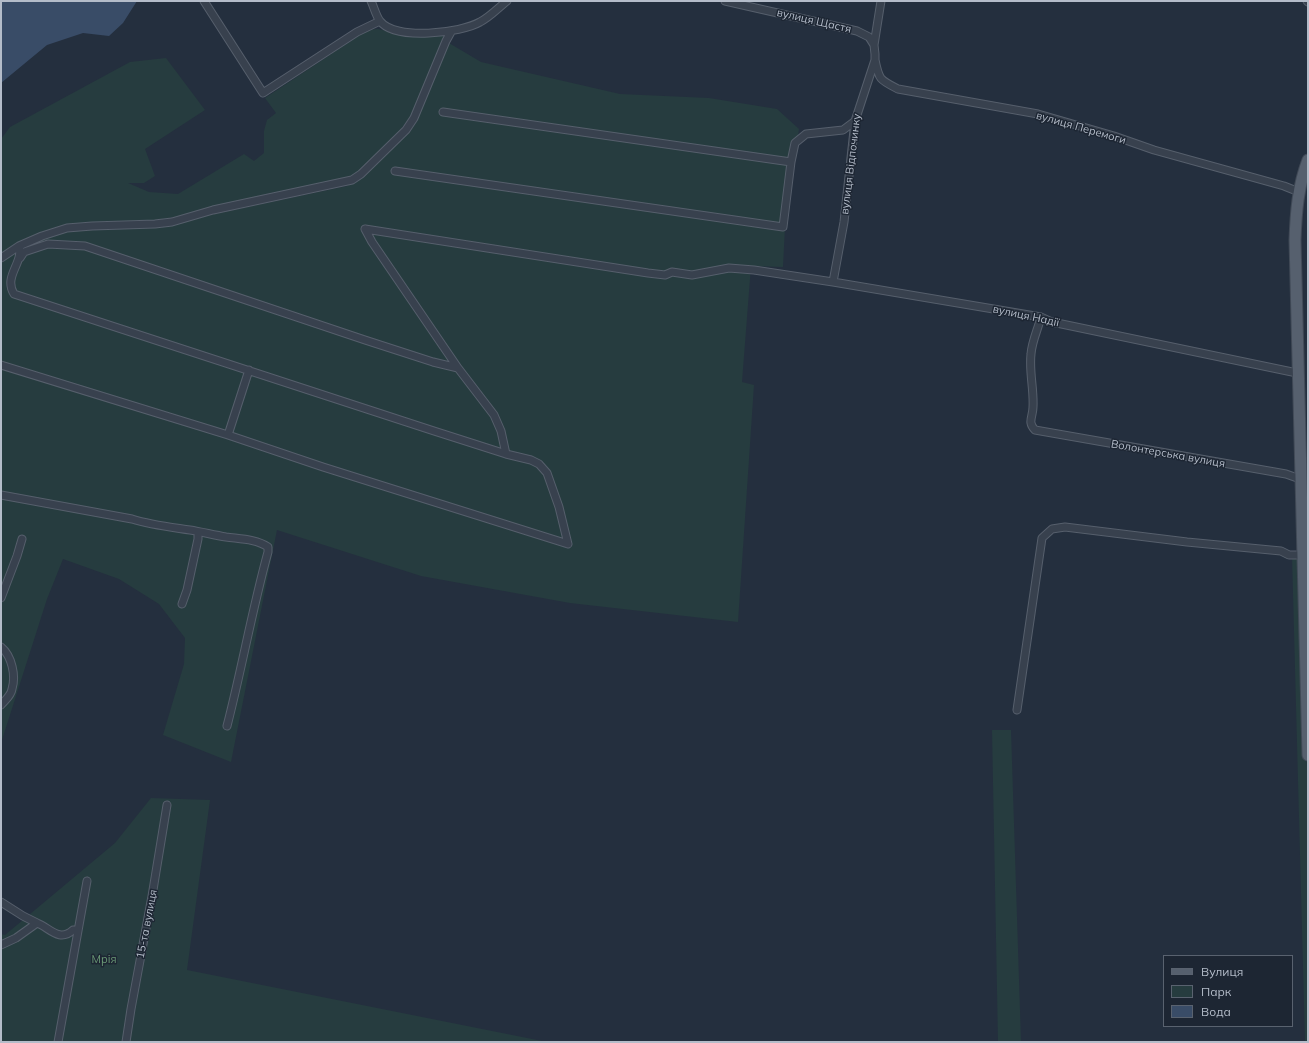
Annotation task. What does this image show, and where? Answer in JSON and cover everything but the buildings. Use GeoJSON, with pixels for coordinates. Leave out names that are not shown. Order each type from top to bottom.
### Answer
{"type":"FeatureCollection","features":[{"type":"Feature","properties":{"kind":"main road"},"geometry":{"type":"LineString","coordinates":[[1308,160],[1302,174],[1299,192],[1295,240],[1297,373],[1308,755]]}},
{"type":"Feature","properties":{"kind":"street"},"geometry":{"type":"LineString","coordinates":[[204,1],[263,93],[357,32],[380,21]]}},
{"type":"Feature","properties":{"kind":"street"},"geometry":{"type":"LineString","coordinates":[[371,1],[380,21],[391,28],[420,33],[451,32],[468,27],[481,22],[507,1]]}},
{"type":"Feature","properties":{"kind":"street","name":"вулиця Щастя"},"geometry":{"type":"LineString","coordinates":[[725,1],[857,31],[869,37],[874,45]]}},
{"type":"Feature","properties":{"kind":"street","name":"вулиця Відпочинку"},"geometry":{"type":"LineString","coordinates":[[833,282],[844,222],[855,121],[875,60],[874,45],[881,1]]}},
{"type":"Feature","properties":{"kind":"street"},"geometry":{"type":"LineString","coordinates":[[1,258],[19,246],[42,236],[67,228],[172,222],[213,210],[352,180],[361,174],[406,130],[414,118],[451,32]]}},
{"type":"Feature","properties":{"kind":"street","name":"вулиця Перемоги"},"geometry":{"type":"LineString","coordinates":[[875,60],[878,76],[885,82],[898,89],[1038,114],[1114,136],[1154,150],[1284,186],[1299,192]]}},
{"type":"Feature","properties":{"kind":"street"},"geometry":{"type":"LineString","coordinates":[[443,112],[791,162]]}},
{"type":"Feature","properties":{"kind":"street"},"geometry":{"type":"LineString","coordinates":[[395,171],[783,227],[791,162],[795,143],[806,134],[843,130],[855,121]]}},
{"type":"Feature","properties":{"kind":"street","name":"вулиця Надії"},"geometry":{"type":"LineString","coordinates":[[458,368],[372,242],[365,229],[665,275],[672,272],[692,275],[729,268],[754,270],[833,282],[1041,317],[1052,322],[1297,373]]}},
{"type":"Feature","properties":{"kind":"street"},"geometry":{"type":"LineString","coordinates":[[18,260],[24,252],[48,244],[85,246],[365,340],[433,362],[458,368],[494,415],[501,431],[506,454]]}},
{"type":"Feature","properties":{"kind":"street"},"geometry":{"type":"LineString","coordinates":[[1,365],[228,435],[323,467],[568,544],[559,507],[547,473],[539,464],[14,294],[11,289],[10,280],[18,260],[20,250],[19,246]]}},
{"type":"Feature","properties":{"kind":"street","name":"Волонтерська вулиця"},"geometry":{"type":"LineString","coordinates":[[1041,317],[1031,352],[1030,371],[1033,409],[1030,421],[1031,426],[1035,430],[1286,474],[1300,479]]}},
{"type":"Feature","properties":{"kind":"street"},"geometry":{"type":"LineString","coordinates":[[228,435],[249,370]]}},
{"type":"Feature","properties":{"kind":"street"},"geometry":{"type":"LineString","coordinates":[[1,495],[198,532],[242,538],[262,543],[268,547],[227,726]]}},
{"type":"Feature","properties":{"kind":"street"},"geometry":{"type":"LineString","coordinates":[[1017,710],[1042,538],[1052,529],[1065,527],[1188,542],[1281,551],[1289,555],[1303,555]]}},
{"type":"Feature","properties":{"kind":"street"},"geometry":{"type":"LineString","coordinates":[[182,604],[189,582],[198,539],[198,532]]}},
{"type":"Feature","properties":{"kind":"street"},"geometry":{"type":"LineString","coordinates":[[1,598],[18,556],[22,539]]}},
{"type":"Feature","properties":{"kind":"street"},"geometry":{"type":"LineString","coordinates":[[1,647],[10,660],[13,671],[12,690],[1,705]]}},
{"type":"Feature","properties":{"kind":"street","name":"15-та вулиця"},"geometry":{"type":"LineString","coordinates":[[126,1042],[158,866],[167,805]]}},
{"type":"Feature","properties":{"kind":"street"},"geometry":{"type":"LineString","coordinates":[[58,1042],[87,881]]}},
{"type":"Feature","properties":{"kind":"street"},"geometry":{"type":"LineString","coordinates":[[1,902],[23,916],[41,924],[50,932],[65,934],[78,930]]}},
{"type":"Feature","properties":{"kind":"street"},"geometry":{"type":"LineString","coordinates":[[1,945],[16,938],[37,923]]}},
{"type":"Feature","properties":{"kind":"green space"},"geometry":{"type":"Polygon","coordinates":[[[378,29],[404,35],[445,34],[411,116],[384,149],[352,177],[183,216],[155,220],[80,223],[80,230],[156,228],[174,225],[214,214],[347,186],[354,182],[417,119],[449,43],[481,62],[620,94],[709,98],[777,109],[799,129],[785,227],[783,267],[751,266],[742,382],[754,385],[738,622],[570,603],[421,576],[277,530],[231,762],[163,735],[184,664],[185,638],[159,604],[119,579],[63,559],[47,599],[1,743],[1,139],[10,127],[130,62],[166,58],[205,110],[145,149],[155,176],[144,183],[128,183],[149,192],[178,194],[244,154],[254,161],[264,153],[264,131],[267,120],[276,113],[265,98],[368,30],[378,29]]]}},
{"type":"Feature","properties":{"kind":"green space"},"geometry":{"type":"Polygon","coordinates":[[[1292,556],[1301,557],[1308,801],[1308,1042],[1305,1042],[1292,556]]]}},
{"type":"Feature","properties":{"kind":"green space"},"geometry":{"type":"Polygon","coordinates":[[[992,730],[1011,730],[1021,1042],[998,1042],[992,730]]]}},
{"type":"Feature","properties":{"kind":"green space","name":"Мрія"},"geometry":{"type":"Polygon","coordinates":[[[151,798],[210,800],[187,970],[547,1042],[1,1042],[1,934],[5,935],[115,843],[151,798]]]}},
{"type":"Feature","properties":{"kind":"water"},"geometry":{"type":"Polygon","coordinates":[[[1,1],[137,1],[123,23],[109,36],[83,33],[47,45],[1,83],[1,1]]]}}]}
